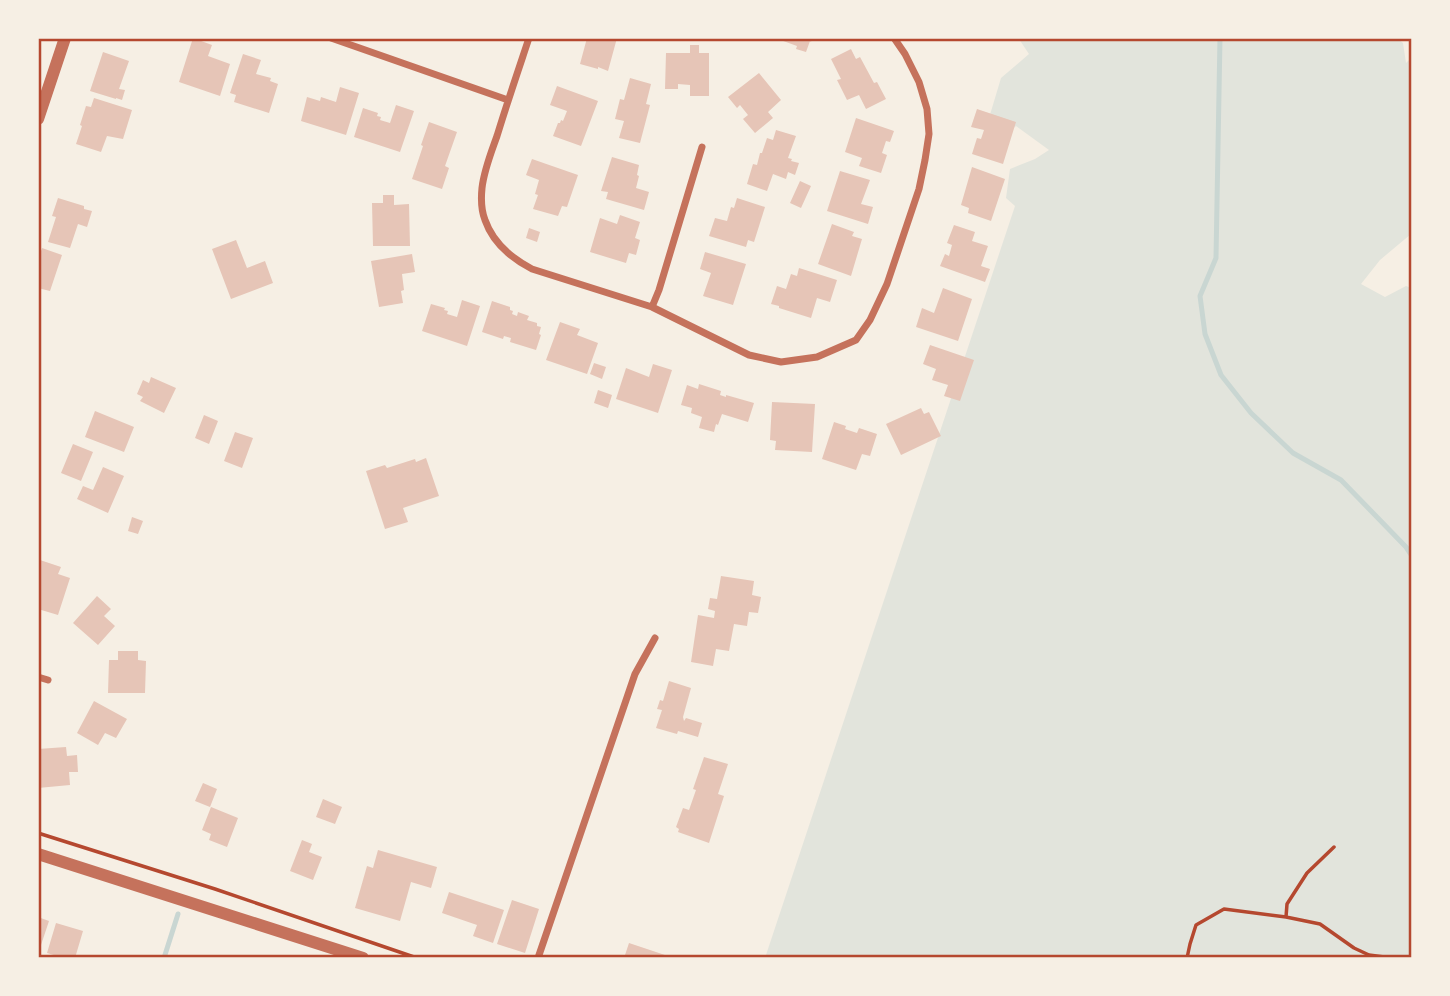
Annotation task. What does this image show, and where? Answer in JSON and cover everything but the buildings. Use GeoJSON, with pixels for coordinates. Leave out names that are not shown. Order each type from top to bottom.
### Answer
{"type":"FeatureCollection","features":[{"type":"Feature","properties":{"kind":"street"},"geometry":{"type":"LineString","coordinates":[[38,119],[65,38]]}},
{"type":"Feature","properties":{"kind":"street"},"geometry":{"type":"LineString","coordinates":[[331,38],[508,100]]}},
{"type":"Feature","properties":{"kind":"street"},"geometry":{"type":"LineString","coordinates":[[529,38],[482,188],[484,219],[501,247],[532,269],[652,307],[749,355],[781,362],[817,357],[856,340],[870,320],[887,284],[919,189],[929,134],[927,109],[919,82],[894,38]]}},
{"type":"Feature","properties":{"kind":"street"},"geometry":{"type":"LineString","coordinates":[[652,307],[702,147]]}},
{"type":"Feature","properties":{"kind":"street"},"geometry":{"type":"LineString","coordinates":[[538,957],[635,674],[655,638]]}},
{"type":"Feature","properties":{"kind":"street"},"geometry":{"type":"LineString","coordinates":[[38,677],[48,680]]}},
{"type":"Feature","properties":{"kind":"street"},"geometry":{"type":"LineString","coordinates":[[38,854],[363,957]]}},
{"type":"Feature","properties":{"kind":"path"},"geometry":{"type":"LineString","coordinates":[[38,833],[417,957]]}},
{"type":"Feature","properties":{"kind":"path"},"geometry":{"type":"LineString","coordinates":[[1286,917],[1287,904],[1307,873],[1334,847]]}},
{"type":"Feature","properties":{"kind":"path"},"geometry":{"type":"LineString","coordinates":[[1187,957],[1196,925],[1224,909],[1320,924],[1354,948],[1369,955],[1392,957]]}},
{"type":"Feature","properties":{"kind":"shaded area"},"geometry":{"type":"Polygon","coordinates":[[[1019,39],[1398,39],[1403,43],[1406,63],[1411,58],[1411,234],[1380,260],[1361,284],[1385,297],[1406,286],[1411,288],[1411,957],[765,958],[1015,206],[1006,198],[1010,169],[1049,150],[1016,126],[1010,131],[989,118],[1001,78],[1029,54],[1019,39]]]}},
{"type":"Feature","properties":{"kind":"waterway"},"geometry":{"type":"LineString","coordinates":[[1220,38],[1216,258],[1200,296],[1205,334],[1221,375],[1251,413],[1293,453],[1341,480],[1412,556]]}},
{"type":"Feature","properties":{"kind":"waterway"},"geometry":{"type":"LineString","coordinates":[[164,958],[178,914]]}}]}
